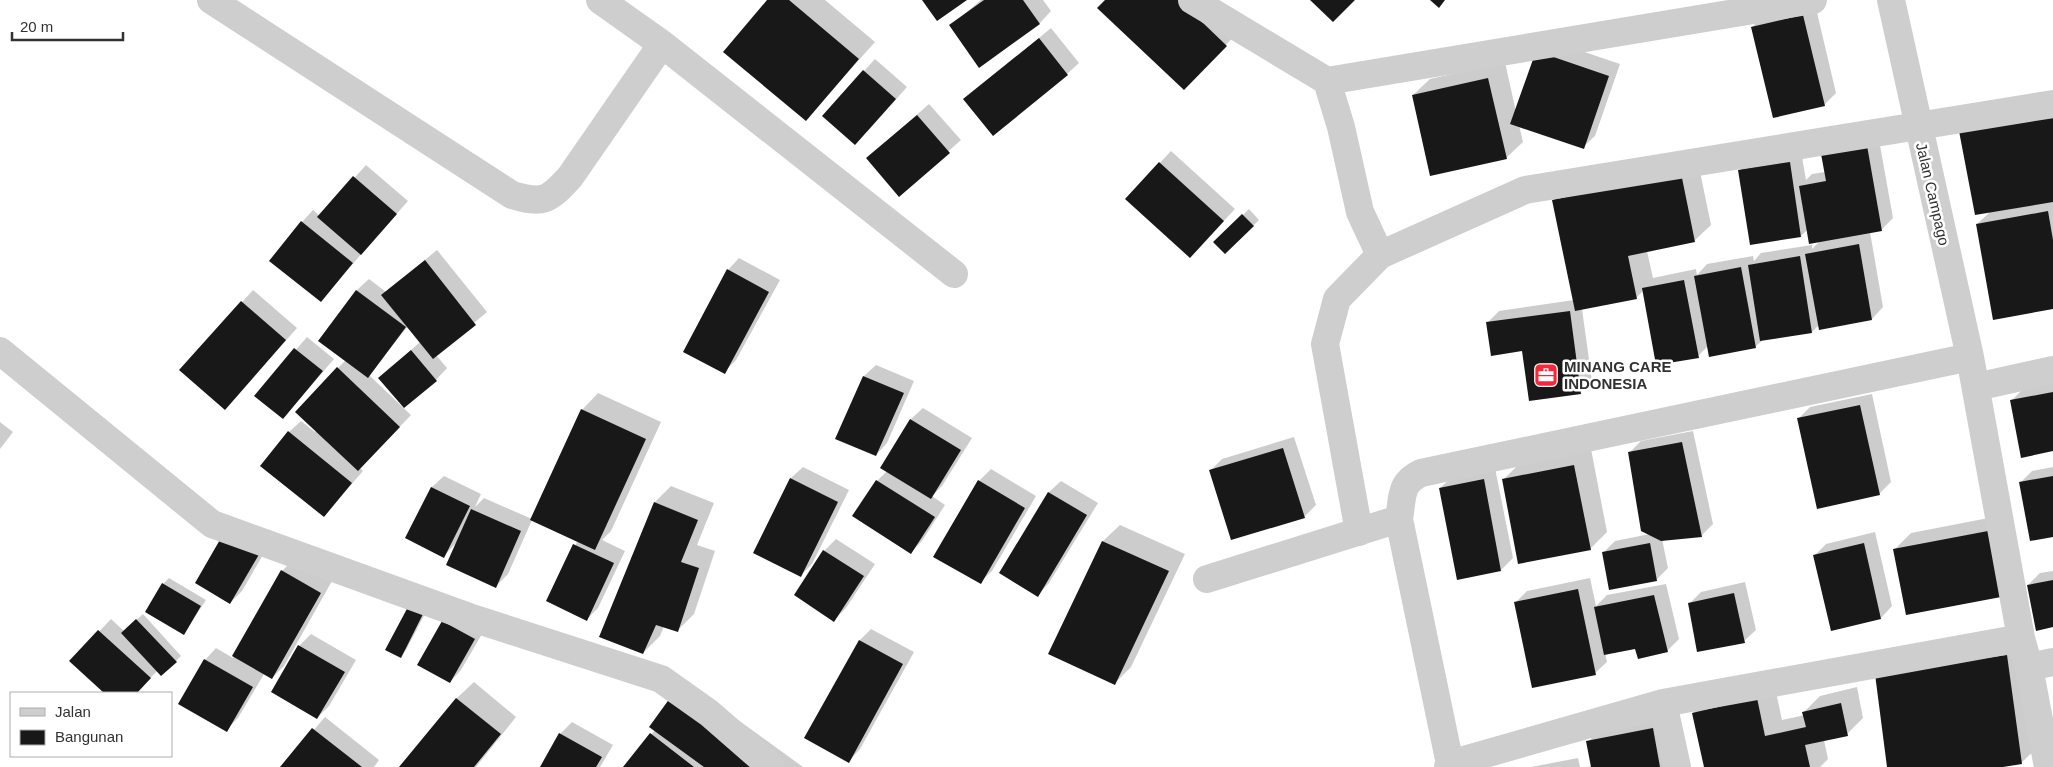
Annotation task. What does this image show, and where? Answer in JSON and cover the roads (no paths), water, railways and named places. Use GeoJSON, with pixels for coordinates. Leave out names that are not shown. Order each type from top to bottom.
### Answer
{"type":"FeatureCollection","features":[{"type":"Feature","properties":{"kind":"street"},"geometry":{"type":"LineString","coordinates":[[211,0],[512,195],[533,201],[553,196],[570,177],[662,44]]}},
{"type":"Feature","properties":{"kind":"street"},"geometry":{"type":"LineString","coordinates":[[600,0],[662,44],[954,274]]}},
{"type":"Feature","properties":{"kind":"street"},"geometry":{"type":"LineString","coordinates":[[1192,0],[1327,82],[1813,0]]}},
{"type":"Feature","properties":{"kind":"street","name":"Jalan Campago"},"geometry":{"type":"LineString","coordinates":[[1891,0],[1917,126],[1970,357],[2021,638],[2041,665],[2048,767]]}},
{"type":"Feature","properties":{"kind":"street"},"geometry":{"type":"LineString","coordinates":[[1327,82],[1341,127],[1360,212],[1380,255]]}},
{"type":"Feature","properties":{"kind":"street"},"geometry":{"type":"LineString","coordinates":[[1359,532],[1325,344],[1337,299],[1380,255],[1525,190],[2053,104]]}},
{"type":"Feature","properties":{"kind":"street"},"geometry":{"type":"LineString","coordinates":[[0,351],[212,524],[469,617],[661,679],[709,713],[771,767]]}},
{"type":"Feature","properties":{"kind":"street"},"geometry":{"type":"LineString","coordinates":[[1970,357],[1421,472],[1404,484],[1399,520],[1449,766],[1663,703],[2021,638]]}},
{"type":"Feature","properties":{"kind":"street"},"geometry":{"type":"LineString","coordinates":[[1976,387],[2053,370]]}},
{"type":"Feature","properties":{"kind":"street"},"geometry":{"type":"LineString","coordinates":[[1207,580],[1399,520]]}},
{"type":"Feature","properties":{"kind":"street"},"geometry":{"type":"LineString","coordinates":[[1663,703],[1677,767]]}},
{"type":"Feature","properties":{"kind":"place","name":"MINANG CARE INDONESIA"},"geometry":{"type":"Point","coordinates":[1546,375]}}]}
